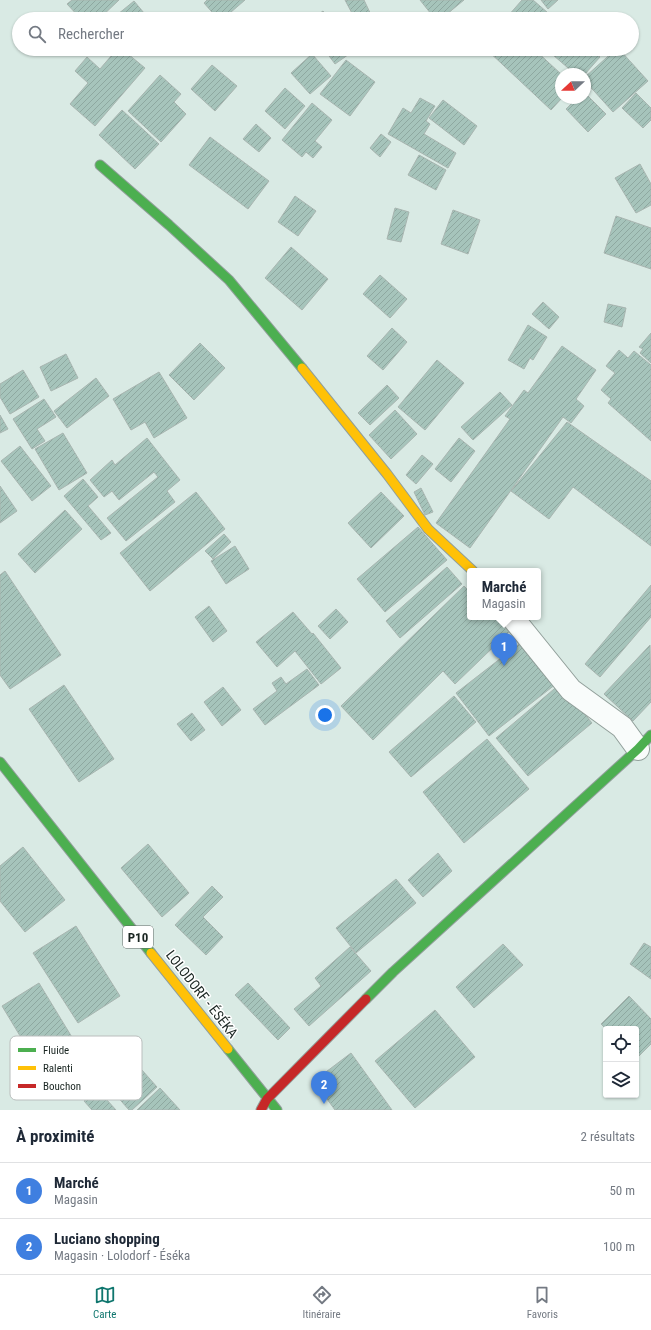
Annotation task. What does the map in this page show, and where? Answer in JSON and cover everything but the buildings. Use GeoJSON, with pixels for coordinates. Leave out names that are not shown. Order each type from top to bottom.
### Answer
{"type":"FeatureCollection","features":[{"type":"Feature","properties":{"kind":"street"},"geometry":{"type":"LineString","coordinates":[[100,164],[229,280],[306,372],[387,474],[428,529],[470,568]]}},
{"type":"Feature","properties":{"kind":"street"},"geometry":{"type":"LineString","coordinates":[[261,1110],[268,1099],[393,972],[644,742],[571,690],[514,620]]}},
{"type":"Feature","properties":{"kind":"street","name":"LOLODORF - ÉSÉKA"},"geometry":{"type":"LineString","coordinates":[[0,762],[278,1110]]}},
{"type":"Feature","properties":{"kind":"traffic: fast"},"geometry":{"type":"LineString","coordinates":[[100,165],[229,280],[302,368]]}},
{"type":"Feature","properties":{"kind":"traffic: fast"},"geometry":{"type":"LineString","coordinates":[[366,999],[393,972],[638,749],[651,735]]}},
{"type":"Feature","properties":{"kind":"traffic: fast"},"geometry":{"type":"LineString","coordinates":[[0,762],[151,953]]}},
{"type":"Feature","properties":{"kind":"traffic: fast"},"geometry":{"type":"LineString","coordinates":[[228,1049],[277,1110]]}},
{"type":"Feature","properties":{"kind":"traffic: slow"},"geometry":{"type":"LineString","coordinates":[[302,368],[387,474],[428,529],[470,568]]}},
{"type":"Feature","properties":{"kind":"traffic: slow"},"geometry":{"type":"LineString","coordinates":[[151,953],[228,1049]]}},
{"type":"Feature","properties":{"kind":"traffic: jam"},"geometry":{"type":"LineString","coordinates":[[261,1110],[267,1099],[366,999]]}},
{"type":"Feature","properties":{"kind":"place","name":"Marché"},"geometry":{"type":"Point","coordinates":[504,666]}},
{"type":"Feature","properties":{"kind":"place","name":"Luciano shopping"},"geometry":{"type":"Point","coordinates":[324,1104]}}]}
